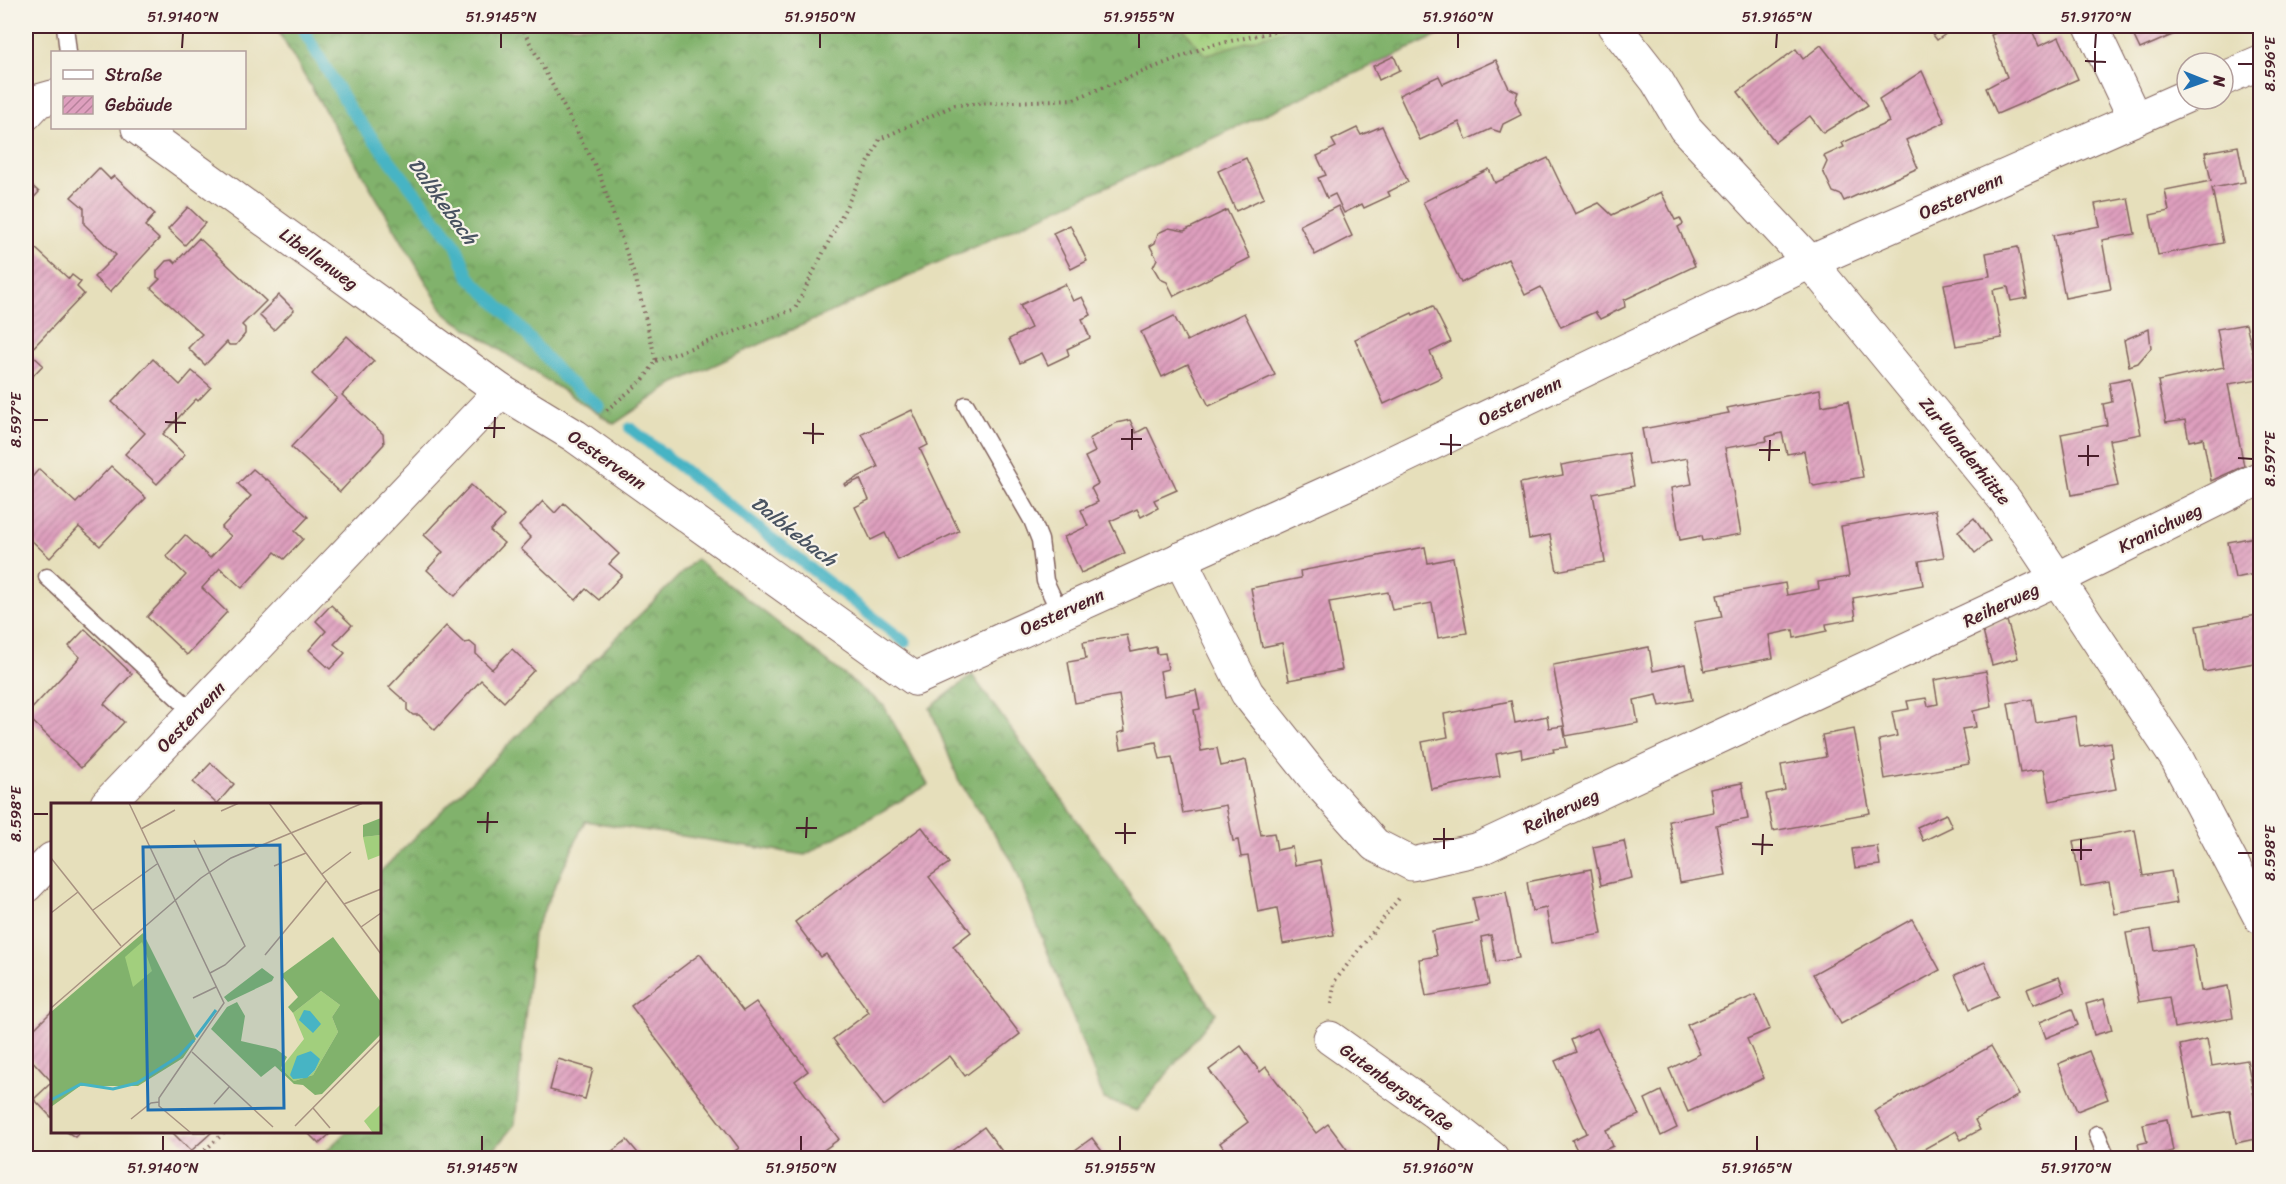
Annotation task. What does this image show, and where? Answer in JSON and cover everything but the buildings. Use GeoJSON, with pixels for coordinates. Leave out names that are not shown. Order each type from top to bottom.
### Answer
{"type":"FeatureCollection","features":[{"type":"Feature","properties":{"kind":"street","name":"Zur Wanderhütte"},"geometry":{"type":"LineString","coordinates":[[1614,26],[1657,81],[1685,128],[1810,262],[2005,500],[2059,578],[2177,759],[2260,917]]}},
{"type":"Feature","properties":{"kind":"street"},"geometry":{"type":"LineString","coordinates":[[2091,26],[2135,119]]}},
{"type":"Feature","properties":{"kind":"street"},"geometry":{"type":"LineString","coordinates":[[2235,74],[2260,63]]}},
{"type":"Feature","properties":{"kind":"street"},"geometry":{"type":"LineString","coordinates":[[26,114],[38,100],[51,97]]}},
{"type":"Feature","properties":{"kind":"street","name":"Oestervenn"},"geometry":{"type":"LineString","coordinates":[[108,803],[501,391],[575,436],[915,679],[1362,477],[1810,262],[2175,101]]}},
{"type":"Feature","properties":{"kind":"street","name":"Libellenweg"},"geometry":{"type":"LineString","coordinates":[[139,129],[501,391]]}},
{"type":"Feature","properties":{"kind":"street","name":"Kranichweg"},"geometry":{"type":"LineString","coordinates":[[2059,578],[2260,478]]}},
{"type":"Feature","properties":{"kind":"street"},"geometry":{"type":"LineString","coordinates":[[1180,559],[1247,693],[1314,777],[1376,845],[1412,864]]}},
{"type":"Feature","properties":{"kind":"street","name":"Reiherweg"},"geometry":{"type":"LineString","coordinates":[[1412,864],[1479,849],[2059,578]]}},
{"type":"Feature","properties":{"kind":"street"},"geometry":{"type":"LineString","coordinates":[[26,886],[51,860]]}},
{"type":"Feature","properties":{"kind":"street","name":"Gutenbergstraße"},"geometry":{"type":"LineString","coordinates":[[1330,1038],[1433,1111],[1492,1158]]}},
{"type":"Feature","properties":{"kind":"lane"},"geometry":{"type":"LineString","coordinates":[[65,26],[68,51]]}},
{"type":"Feature","properties":{"kind":"lane"},"geometry":{"type":"LineString","coordinates":[[966,405],[1032,520],[1040,540],[1045,581],[1060,613]]}},
{"type":"Feature","properties":{"kind":"lane"},"geometry":{"type":"LineString","coordinates":[[47,577],[194,713]]}},
{"type":"Feature","properties":{"kind":"lane"},"geometry":{"type":"LineString","coordinates":[[2097,1134],[2108,1158]]}},
{"type":"Feature","properties":{"kind":"path"},"geometry":{"type":"LineString","coordinates":[[521,26],[599,173],[636,280],[656,361]]}},
{"type":"Feature","properties":{"kind":"path"},"geometry":{"type":"LineString","coordinates":[[575,436],[643,380],[656,361],[795,309],[880,139],[955,105],[1074,99],[1208,46],[1299,26]]}},
{"type":"Feature","properties":{"kind":"path"},"geometry":{"type":"LineString","coordinates":[[1330,1038],[1334,982],[1400,898],[1412,864]]}},
{"type":"Feature","properties":{"kind":"path"},"geometry":{"type":"LineString","coordinates":[[196,1158],[223,1133]]}},
{"type":"Feature","properties":{"kind":"green space"},"geometry":{"type":"Polygon","coordinates":[[[275,26],[1459,26],[675,383],[614,424],[445,314],[275,26]]]}},
{"type":"Feature","properties":{"kind":"green space"},"geometry":{"type":"Polygon","coordinates":[[[1181,26],[1298,26],[1205,55],[1181,26]]]}},
{"type":"Feature","properties":{"kind":"green space"},"geometry":{"type":"Polygon","coordinates":[[[696,559],[884,706],[928,785],[805,855],[585,821],[533,934],[515,1124],[487,1158],[319,1158],[345,1133],[381,1133],[381,871],[696,559]]]}},
{"type":"Feature","properties":{"kind":"green space"},"geometry":{"type":"Polygon","coordinates":[[[972,675],[1216,1013],[1137,1111],[1104,1099],[1013,862],[959,781],[930,708],[972,675]]]}},
{"type":"Feature","properties":{"kind":"waterway","name":"Dalbkebach"},"geometry":{"type":"LineString","coordinates":[[301,26],[350,109],[456,245],[469,277],[517,324],[563,377],[599,406]]}},
{"type":"Feature","properties":{"kind":"waterway","name":"Dalbkebach"},"geometry":{"type":"LineString","coordinates":[[630,428],[905,642]]}}]}
